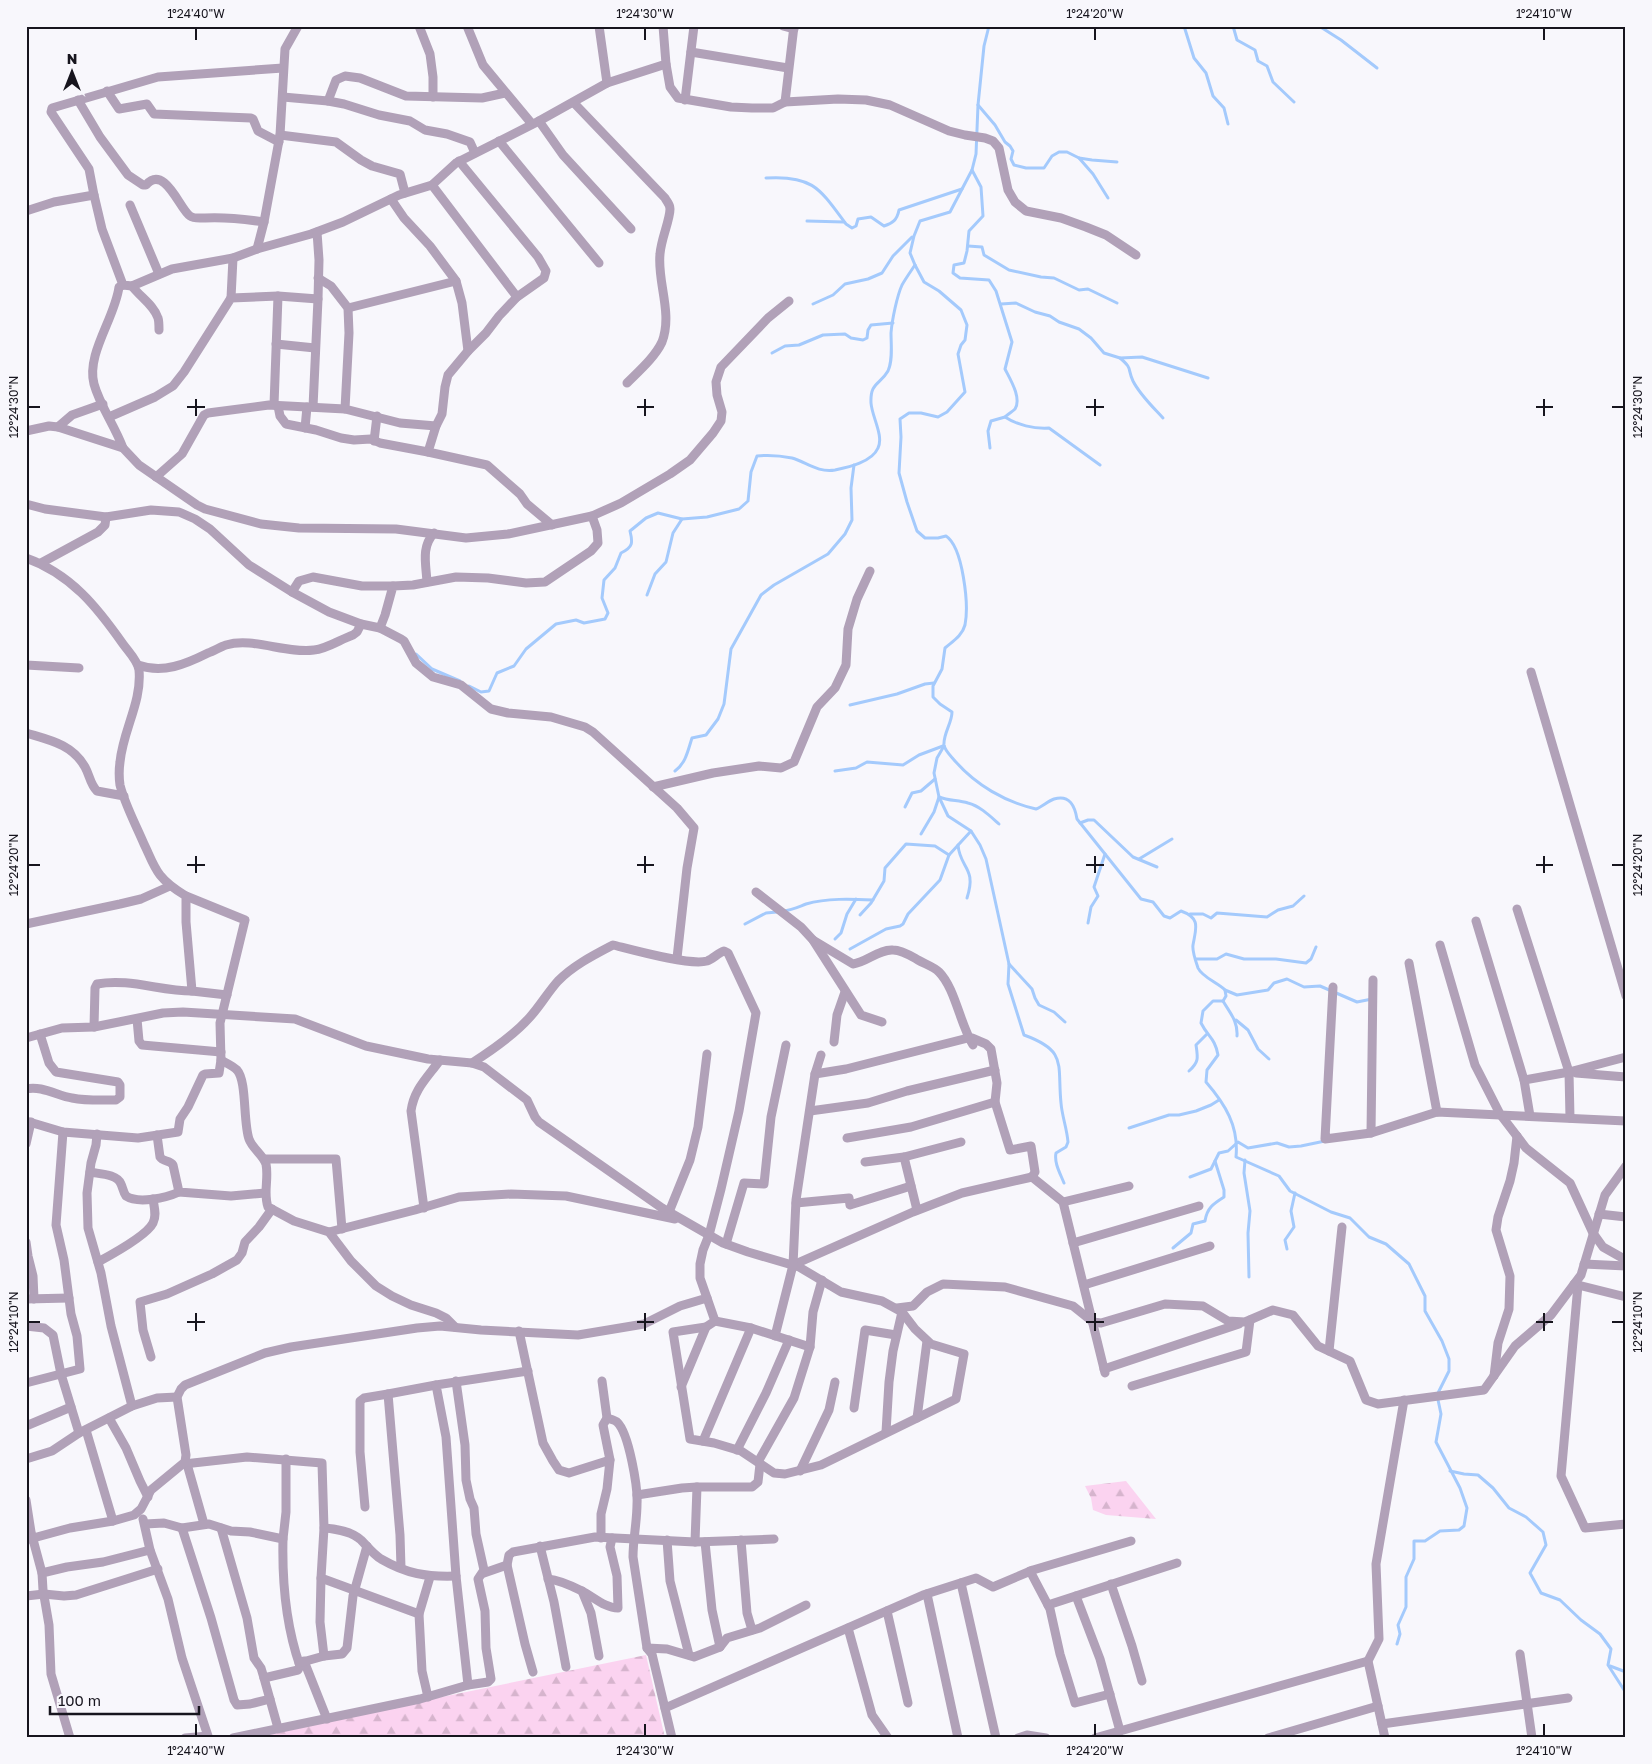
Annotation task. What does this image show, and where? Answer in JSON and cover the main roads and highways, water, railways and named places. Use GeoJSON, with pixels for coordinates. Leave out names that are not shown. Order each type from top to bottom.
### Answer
{"type":"FeatureCollection","features":[{"type":"Feature","properties":{"kind":"waterway"},"geometry":{"type":"LineString","coordinates":[[989,26],[984,46],[978,105],[976,154],[972,170],[950,212],[920,221],[910,253],[924,282],[939,291],[961,310],[967,325],[965,340],[958,354],[965,392],[947,412],[938,417],[921,413],[909,413],[900,419],[899,473],[917,531],[925,538],[946,536],[952,542],[961,564],[965,591],[966,616],[964,629],[945,648],[942,669],[933,686],[933,697],[952,712],[944,745],[950,755],[972,778],[1013,802],[1036,809],[1054,799],[1064,798],[1068,800],[1075,810],[1077,819],[1141,899],[1153,902],[1164,916],[1170,918],[1181,911],[1192,917],[1196,924],[1193,947],[1198,968],[1225,990],[1226,996],[1223,1001],[1213,1001],[1203,1011],[1201,1023],[1213,1041],[1218,1055],[1207,1070],[1206,1082],[1225,1107],[1233,1125],[1236,1157],[1279,1176],[1290,1191],[1331,1212],[1350,1218],[1369,1237],[1386,1244],[1409,1264],[1425,1296],[1425,1311],[1442,1341],[1449,1359],[1449,1371],[1437,1395],[1441,1414],[1436,1442],[1460,1488],[1467,1508],[1464,1526],[1459,1530],[1440,1531],[1425,1541],[1414,1541],[1414,1559],[1406,1577],[1406,1607],[1398,1625],[1400,1634],[1397,1644]]}},
{"type":"Feature","properties":{"kind":"waterway"},"geometry":{"type":"LineString","coordinates":[[1184,26],[1194,58],[1206,73],[1213,96],[1224,108],[1228,124]]}},
{"type":"Feature","properties":{"kind":"waterway"},"geometry":{"type":"LineString","coordinates":[[1233,26],[1237,40],[1255,50],[1258,61],[1267,66],[1273,82],[1294,102]]}},
{"type":"Feature","properties":{"kind":"waterway"},"geometry":{"type":"LineString","coordinates":[[1319,26],[1341,40],[1377,68]]}},
{"type":"Feature","properties":{"kind":"waterway"},"geometry":{"type":"LineString","coordinates":[[978,105],[1010,146],[1013,151],[1011,159],[1014,165],[1026,168],[1044,168],[1052,156],[1059,152],[1067,152],[1079,158],[1117,162]]}},
{"type":"Feature","properties":{"kind":"waterway"},"geometry":{"type":"LineString","coordinates":[[1079,158],[1093,174],[1108,198]]}},
{"type":"Feature","properties":{"kind":"waterway"},"geometry":{"type":"LineString","coordinates":[[972,170],[981,187],[983,216],[969,231],[964,263],[954,265],[953,273],[960,278],[989,280],[996,291],[1012,342],[1005,369],[1017,400],[1015,409],[1005,417],[1026,426],[1049,428],[1100,465]]}},
{"type":"Feature","properties":{"kind":"waterway"},"geometry":{"type":"LineString","coordinates":[[766,178],[795,179],[814,187],[822,193],[846,224],[852,228],[856,226],[858,219],[871,217],[884,226],[890,224],[894,221],[899,210],[962,189]]}},
{"type":"Feature","properties":{"kind":"waterway"},"geometry":{"type":"LineString","coordinates":[[807,221],[844,222]]}},
{"type":"Feature","properties":{"kind":"waterway"},"geometry":{"type":"LineString","coordinates":[[813,304],[833,295],[845,284],[868,279],[882,273],[893,256],[912,237]]}},
{"type":"Feature","properties":{"kind":"waterway"},"geometry":{"type":"LineString","coordinates":[[968,246],[982,247],[984,255],[1009,270],[1054,278],[1079,290],[1088,289],[1117,303]]}},
{"type":"Feature","properties":{"kind":"waterway"},"geometry":{"type":"LineString","coordinates":[[469,686],[481,692],[489,691],[497,673],[514,666],[526,649],[556,624],[576,620],[584,623],[605,619],[608,613],[602,598],[604,580],[615,568],[621,553],[630,547],[632,542],[630,531],[646,518],[658,513],[682,519],[707,517],[739,509],[748,501],[751,472],[757,456],[792,458],[818,469],[829,471],[853,465],[871,457],[878,448],[880,438],[871,403],[872,391],[890,367],[891,333],[897,302],[902,285],[915,265]]}},
{"type":"Feature","properties":{"kind":"waterway"},"geometry":{"type":"LineString","coordinates":[[1001,304],[1016,303],[1079,329],[1091,338],[1104,353],[1120,358],[1142,357],[1208,378]]}},
{"type":"Feature","properties":{"kind":"waterway"},"geometry":{"type":"LineString","coordinates":[[772,353],[785,346],[799,345],[823,335],[845,334],[851,338],[863,340],[867,338],[871,325],[893,323]]}},
{"type":"Feature","properties":{"kind":"waterway"},"geometry":{"type":"LineString","coordinates":[[1120,358],[1128,367],[1139,391],[1163,418]]}},
{"type":"Feature","properties":{"kind":"waterway"},"geometry":{"type":"LineString","coordinates":[[990,448],[988,431],[991,421],[1005,417]]}},
{"type":"Feature","properties":{"kind":"waterway"},"geometry":{"type":"LineString","coordinates":[[675,771],[684,760],[692,738],[706,735],[718,719],[724,704],[731,649],[761,595],[774,585],[828,554],[845,534],[852,520],[851,488],[854,465]]}},
{"type":"Feature","properties":{"kind":"waterway"},"geometry":{"type":"LineString","coordinates":[[647,595],[655,574],[666,562],[673,533],[682,519]]}},
{"type":"Feature","properties":{"kind":"waterway"},"geometry":{"type":"LineString","coordinates":[[416,654],[432,669],[460,681]]}},
{"type":"Feature","properties":{"kind":"waterway"},"geometry":{"type":"LineString","coordinates":[[850,705],[934,683]]}},
{"type":"Feature","properties":{"kind":"waterway"},"geometry":{"type":"LineString","coordinates":[[835,771],[856,768],[867,762],[903,765],[919,755],[943,746]]}},
{"type":"Feature","properties":{"kind":"waterway"},"geometry":{"type":"LineString","coordinates":[[944,746],[937,758],[934,773],[939,797],[948,816],[971,831],[986,859],[1009,964],[1008,984],[1024,1035],[1048,1047],[1058,1060],[1062,1108],[1068,1142],[1066,1147],[1056,1153],[1056,1160],[1064,1183]]}},
{"type":"Feature","properties":{"kind":"waterway"},"geometry":{"type":"LineString","coordinates":[[905,807],[912,793],[921,791],[935,779]]}},
{"type":"Feature","properties":{"kind":"waterway"},"geometry":{"type":"LineString","coordinates":[[921,834],[934,812],[939,797],[977,806],[999,824]]}},
{"type":"Feature","properties":{"kind":"waterway"},"geometry":{"type":"LineString","coordinates":[[1080,823],[1094,820],[1133,857],[1157,867]]}},
{"type":"Feature","properties":{"kind":"waterway"},"geometry":{"type":"LineString","coordinates":[[860,915],[871,903],[884,881],[885,868],[906,844],[935,846],[949,855],[971,831]]}},
{"type":"Feature","properties":{"kind":"waterway"},"geometry":{"type":"LineString","coordinates":[[1139,859],[1172,839]]}},
{"type":"Feature","properties":{"kind":"waterway"},"geometry":{"type":"LineString","coordinates":[[958,845],[959,853],[969,874],[970,888],[967,898]]}},
{"type":"Feature","properties":{"kind":"waterway"},"geometry":{"type":"LineString","coordinates":[[1088,923],[1091,907],[1098,896],[1094,887],[1105,854]]}},
{"type":"Feature","properties":{"kind":"waterway"},"geometry":{"type":"LineString","coordinates":[[850,949],[886,929],[903,924],[908,914],[940,880],[949,855]]}},
{"type":"Feature","properties":{"kind":"waterway"},"geometry":{"type":"LineString","coordinates":[[1190,914],[1203,914],[1211,918],[1217,913],[1267,917],[1278,910],[1293,906],[1304,896]]}},
{"type":"Feature","properties":{"kind":"waterway"},"geometry":{"type":"LineString","coordinates":[[835,939],[841,933],[847,914],[856,899]]}},
{"type":"Feature","properties":{"kind":"waterway"},"geometry":{"type":"LineString","coordinates":[[783,911],[822,901],[873,900]]}},
{"type":"Feature","properties":{"kind":"waterway"},"geometry":{"type":"LineString","coordinates":[[745,924],[766,913],[777,912]]}},
{"type":"Feature","properties":{"kind":"waterway"},"geometry":{"type":"LineString","coordinates":[[1196,959],[1217,959],[1226,954],[1244,959],[1276,959],[1306,963],[1311,959],[1316,947]]}},
{"type":"Feature","properties":{"kind":"waterway"},"geometry":{"type":"LineString","coordinates":[[1009,964],[1032,989],[1039,1005],[1054,1012],[1065,1022]]}},
{"type":"Feature","properties":{"kind":"waterway"},"geometry":{"type":"LineString","coordinates":[[1225,990],[1237,995],[1268,990],[1274,983],[1287,979],[1304,987],[1320,986],[1357,1002],[1372,999]]}},
{"type":"Feature","properties":{"kind":"waterway"},"geometry":{"type":"LineString","coordinates":[[1223,1001],[1235,1021],[1237,1036]]}},
{"type":"Feature","properties":{"kind":"waterway"},"geometry":{"type":"LineString","coordinates":[[1236,1020],[1248,1030],[1258,1049],[1269,1059]]}},
{"type":"Feature","properties":{"kind":"waterway"},"geometry":{"type":"LineString","coordinates":[[1189,1071],[1197,1060],[1196,1045],[1207,1034]]}},
{"type":"Feature","properties":{"kind":"waterway"},"geometry":{"type":"LineString","coordinates":[[1129,1128],[1169,1115],[1196,1111],[1219,1100]]}},
{"type":"Feature","properties":{"kind":"waterway"},"geometry":{"type":"LineString","coordinates":[[1190,1177],[1211,1169],[1219,1153],[1228,1151],[1238,1142],[1248,1148],[1277,1143],[1289,1147],[1301,1146],[1325,1141]]}},
{"type":"Feature","properties":{"kind":"waterway"},"geometry":{"type":"LineString","coordinates":[[1245,1160],[1244,1173],[1250,1211],[1248,1233],[1249,1277]]}},
{"type":"Feature","properties":{"kind":"waterway"},"geometry":{"type":"LineString","coordinates":[[1173,1248],[1191,1233],[1193,1224],[1205,1221],[1211,1207],[1224,1197],[1224,1190],[1215,1161]]}},
{"type":"Feature","properties":{"kind":"waterway"},"geometry":{"type":"LineString","coordinates":[[1287,1249],[1285,1240],[1294,1227],[1291,1211],[1295,1193]]}},
{"type":"Feature","properties":{"kind":"waterway"},"geometry":{"type":"LineString","coordinates":[[1450,1471],[1478,1475],[1493,1488],[1509,1508],[1526,1517],[1543,1532],[1546,1545],[1530,1573],[1541,1593],[1560,1600],[1581,1620],[1600,1634],[1611,1649],[1608,1665],[1626,1693]]}},
{"type":"Feature","properties":{"kind":"waterway"},"geometry":{"type":"LineString","coordinates":[[1610,1666],[1626,1672]]}}]}
